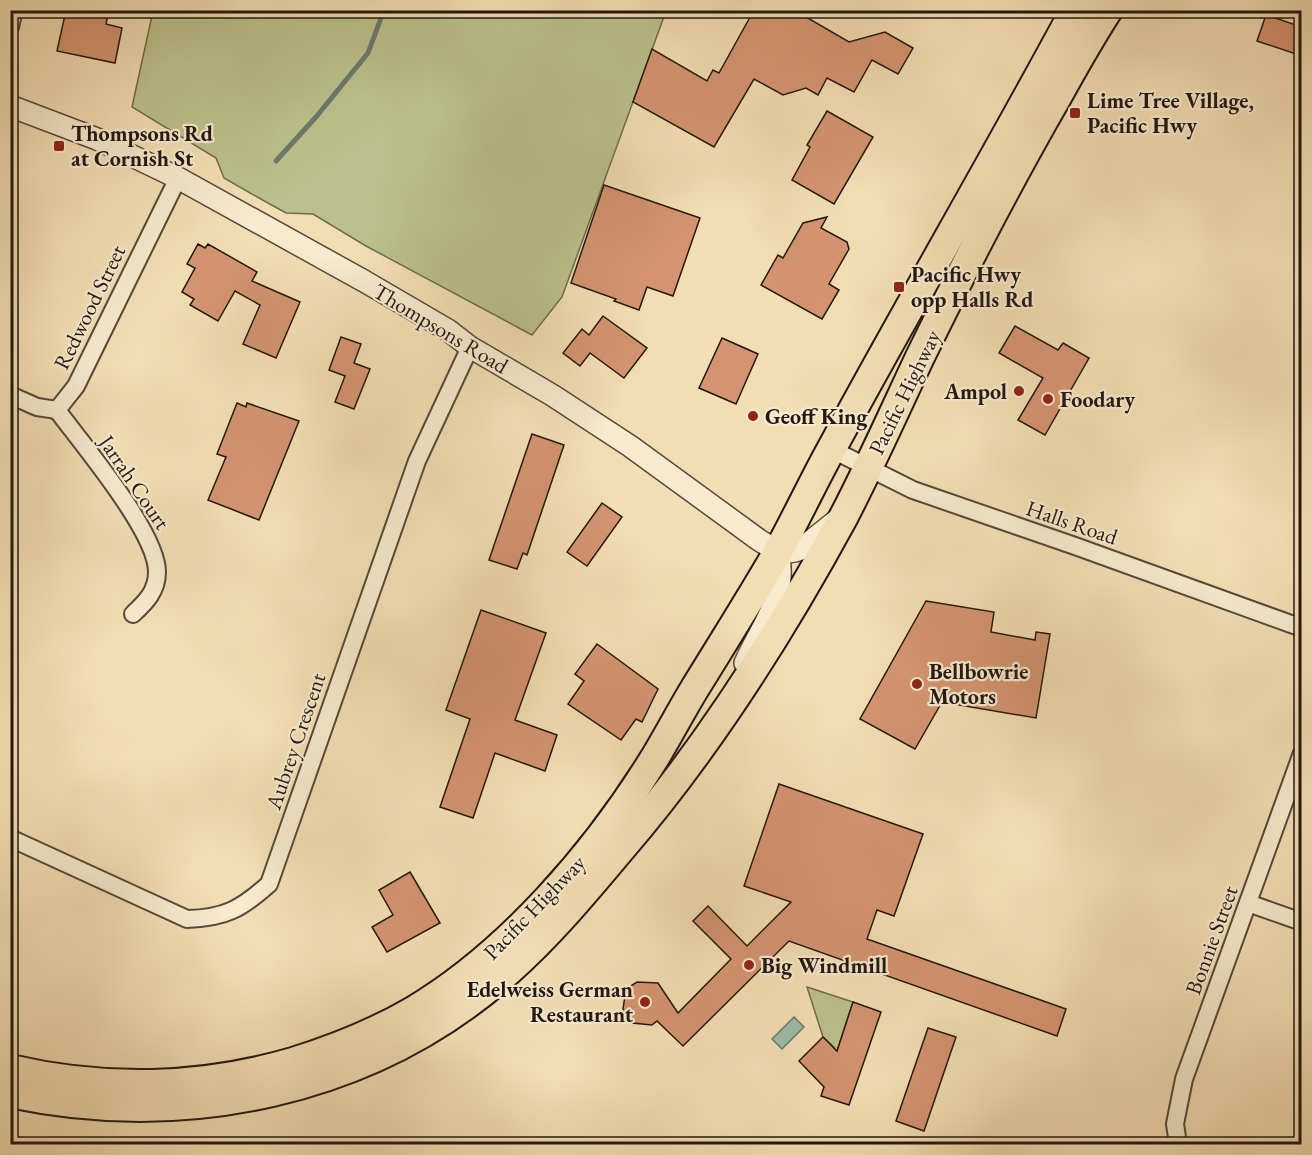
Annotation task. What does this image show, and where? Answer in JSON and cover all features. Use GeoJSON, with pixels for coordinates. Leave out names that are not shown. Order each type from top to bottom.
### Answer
{"type":"FeatureCollection","features":[{"type":"Feature","properties":{"kind":"highway","name":"Pacific Highway"},"geometry":{"type":"LineString","coordinates":[[10,1069],[109,1084],[189,1082],[237,1076],[321,1053],[355,1041],[434,997],[483,961],[540,906],[581,861],[654,759],[778,551],[831,449],[1075,10]]}},
{"type":"Feature","properties":{"kind":"highway","name":"Pacific Highway"},"geometry":{"type":"LineString","coordinates":[[10,1093],[101,1107],[148,1108],[198,1105],[240,1099],[329,1076],[397,1046],[451,1014],[506,973],[561,920],[638,830],[692,761],[730,706],[803,588],[845,512],[985,227],[1033,138],[1108,10]]}},
{"type":"Feature","properties":{"kind":"street"},"geometry":{"type":"LineString","coordinates":[[10,27],[14,10]]}},
{"type":"Feature","properties":{"kind":"street","name":"Thompsons Road"},"geometry":{"type":"LineString","coordinates":[[10,106],[97,139],[178,177],[374,286],[448,330],[470,347],[552,395],[630,446],[759,540],[778,551]]}},
{"type":"Feature","properties":{"kind":"street","name":"Redwood Street"},"geometry":{"type":"LineString","coordinates":[[57,410],[76,386],[178,177]]}},
{"type":"Feature","properties":{"kind":"street","name":"Aubrey Crescent"},"geometry":{"type":"LineString","coordinates":[[10,838],[187,919],[211,918],[234,910],[253,899],[268,884],[417,461],[470,347]]}},
{"type":"Feature","properties":{"kind":"street"},"geometry":{"type":"LineString","coordinates":[[10,395],[38,406],[57,410]]}},
{"type":"Feature","properties":{"kind":"street","name":"Jarrah Court"},"geometry":{"type":"LineString","coordinates":[[57,410],[145,531],[155,555],[158,572],[155,588],[147,602],[133,614]]}},
{"type":"Feature","properties":{"kind":"street","name":"Halls Road"},"geometry":{"type":"LineString","coordinates":[[831,449],[914,490],[1302,628]]}},
{"type":"Feature","properties":{"kind":"street"},"geometry":{"type":"LineString","coordinates":[[778,551],[794,552],[801,549],[845,512]]}},
{"type":"Feature","properties":{"kind":"street","name":"Pacific Highway"},"geometry":{"type":"LineString","coordinates":[[730,706],[747,660],[778,594],[781,576],[778,551]]}},
{"type":"Feature","properties":{"kind":"street","name":"Bonnie Street"},"geometry":{"type":"LineString","coordinates":[[1178,1144],[1175,1124],[1184,1079],[1302,753]]}},
{"type":"Feature","properties":{"kind":"street"},"geometry":{"type":"LineString","coordinates":[[1248,903],[1302,922]]}},
{"type":"Feature","properties":{"kind":"green space"},"geometry":{"type":"Polygon","coordinates":[[[153,11],[666,11],[562,297],[532,335],[366,246],[313,214],[286,213],[259,198],[224,178],[216,158],[132,107],[153,11]]]}},
{"type":"Feature","properties":{"kind":"green space"},"geometry":{"type":"Polygon","coordinates":[[[807,987],[853,1002],[834,1060],[828,1054],[834,1047],[823,1037],[807,987]]]}},
{"type":"Feature","properties":{"kind":"shaded area"},"geometry":{"type":"Polygon","coordinates":[[[794,1017],[804,1027],[782,1049],[772,1039],[794,1017]]]}},
{"type":"Feature","properties":{"kind":"building"},"geometry":{"type":"Polygon","coordinates":[[[66,10],[109,10],[106,24],[122,28],[115,63],[57,51],[66,10]]]}},
{"type":"Feature","properties":{"kind":"building"},"geometry":{"type":"Polygon","coordinates":[[[754,10],[794,10],[849,42],[885,32],[913,48],[898,74],[872,60],[854,92],[827,78],[818,95],[806,88],[783,95],[754,79],[714,147],[633,102],[652,49],[707,81],[713,70],[719,73],[754,10]]]}},
{"type":"Feature","properties":{"kind":"building"},"geometry":{"type":"Polygon","coordinates":[[[1266,15],[1302,27],[1302,56],[1257,41],[1266,15]]]}},
{"type":"Feature","properties":{"kind":"building"},"geometry":{"type":"Polygon","coordinates":[[[827,111],[873,137],[834,204],[792,180],[810,147],[807,145],[827,111]]]}},
{"type":"Feature","properties":{"kind":"building"},"geometry":{"type":"Polygon","coordinates":[[[604,185],[700,218],[673,296],[647,287],[639,310],[571,283],[604,185]]]}},
{"type":"Feature","properties":{"kind":"building"},"geometry":{"type":"Polygon","coordinates":[[[827,217],[821,228],[847,242],[849,249],[829,284],[839,290],[822,319],[761,285],[778,255],[783,258],[803,223],[827,217]]]}},
{"type":"Feature","properties":{"kind":"building"},"geometry":{"type":"Polygon","coordinates":[[[198,244],[205,248],[208,244],[257,272],[252,281],[300,302],[276,358],[243,344],[260,305],[235,291],[218,321],[190,305],[194,299],[182,292],[195,268],[187,264],[198,244]]]}},
{"type":"Feature","properties":{"kind":"building"},"geometry":{"type":"Polygon","coordinates":[[[603,316],[647,348],[624,378],[590,353],[580,366],[563,353],[582,329],[589,335],[603,316]]]}},
{"type":"Feature","properties":{"kind":"building","name":"Foodary"},"geometry":{"type":"Polygon","coordinates":[[[1015,326],[1058,350],[1063,343],[1089,358],[1045,435],[1018,420],[1043,378],[999,353],[1015,326]]]}},
{"type":"Feature","properties":{"kind":"building"},"geometry":{"type":"Polygon","coordinates":[[[341,337],[361,344],[354,363],[370,369],[354,409],[335,402],[345,376],[329,370],[341,337]]]}},
{"type":"Feature","properties":{"kind":"building"},"geometry":{"type":"Polygon","coordinates":[[[722,338],[758,354],[736,404],[699,388],[722,338]]]}},
{"type":"Feature","properties":{"kind":"building"},"geometry":{"type":"Polygon","coordinates":[[[237,403],[246,407],[247,403],[299,421],[259,520],[208,500],[226,457],[217,454],[237,403]]]}},
{"type":"Feature","properties":{"kind":"building"},"geometry":{"type":"Polygon","coordinates":[[[532,434],[564,445],[527,555],[523,553],[517,569],[489,560],[532,434]]]}},
{"type":"Feature","properties":{"kind":"building"},"geometry":{"type":"Polygon","coordinates":[[[602,503],[622,517],[587,566],[567,552],[602,503]]]}},
{"type":"Feature","properties":{"kind":"building"},"geometry":{"type":"Polygon","coordinates":[[[926,601],[994,612],[991,632],[1035,640],[1036,632],[1050,634],[1036,718],[942,702],[915,749],[860,719],[926,601]]]}},
{"type":"Feature","properties":{"kind":"building"},"geometry":{"type":"Polygon","coordinates":[[[481,610],[546,633],[515,720],[557,735],[545,771],[495,753],[473,818],[440,807],[470,719],[446,710],[481,610]]]}},
{"type":"Feature","properties":{"kind":"building"},"geometry":{"type":"Polygon","coordinates":[[[597,644],[658,689],[642,722],[636,719],[621,740],[568,704],[584,681],[575,674],[597,644]]]}},
{"type":"Feature","properties":{"kind":"building"},"geometry":{"type":"Polygon","coordinates":[[[779,784],[923,834],[894,916],[877,910],[867,939],[1066,1009],[1057,1036],[789,941],[683,1046],[657,1021],[652,1025],[632,1023],[623,1009],[626,989],[637,982],[658,983],[678,1013],[731,959],[693,921],[708,906],[747,946],[791,902],[744,886],[779,784]]]}},
{"type":"Feature","properties":{"kind":"building"},"geometry":{"type":"Polygon","coordinates":[[[410,872],[440,923],[387,952],[372,927],[393,915],[379,890],[410,872]]]}},
{"type":"Feature","properties":{"kind":"building"},"geometry":{"type":"Polygon","coordinates":[[[853,1002],[881,1012],[849,1105],[821,1096],[824,1087],[799,1061],[823,1037],[837,1051],[853,1002]]]}},
{"type":"Feature","properties":{"kind":"building"},"geometry":{"type":"Polygon","coordinates":[[[928,1028],[956,1037],[924,1131],[896,1121],[928,1028]]]}},
{"type":"Feature","properties":{"kind":"waterway"},"geometry":{"type":"LineString","coordinates":[[276,161],[316,117],[368,53],[384,10]]}},
{"type":"Feature","properties":{"kind":"place","name":"Lime Tree Village, Pacific Hwy"},"geometry":{"type":"Point","coordinates":[1075,113]}},
{"type":"Feature","properties":{"kind":"place","name":"Thompsons Rd at Cornish St"},"geometry":{"type":"Point","coordinates":[59,146]}},
{"type":"Feature","properties":{"kind":"place","name":"Pacific Hwy opp Halls Rd"},"geometry":{"type":"Point","coordinates":[899,287]}},
{"type":"Feature","properties":{"kind":"place","name":"Ampol"},"geometry":{"type":"Point","coordinates":[1019,391]}},
{"type":"Feature","properties":{"kind":"place","name":"Foodary"},"geometry":{"type":"Point","coordinates":[1048,399]}},
{"type":"Feature","properties":{"kind":"place","name":"Geoff King"},"geometry":{"type":"Point","coordinates":[753,416]}},
{"type":"Feature","properties":{"kind":"place","name":"Bellbowrie Motors"},"geometry":{"type":"Point","coordinates":[917,684]}},
{"type":"Feature","properties":{"kind":"place","name":"Big Windmill"},"geometry":{"type":"Point","coordinates":[749,965]}},
{"type":"Feature","properties":{"kind":"place","name":"Edelweiss German Restaurant"},"geometry":{"type":"Point","coordinates":[645,1002]}}]}
